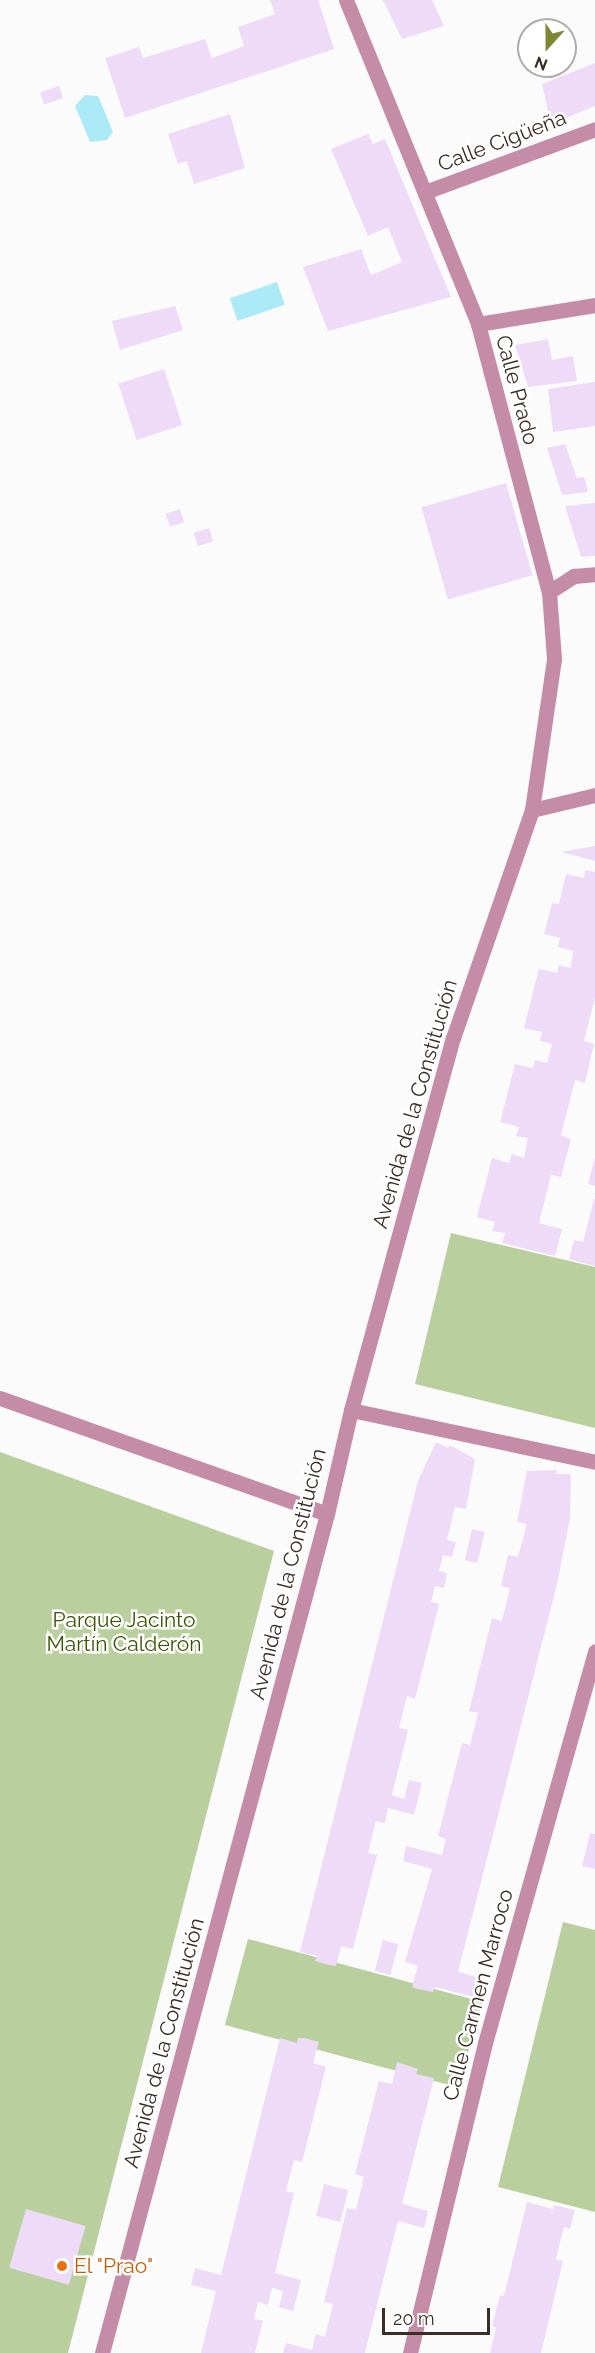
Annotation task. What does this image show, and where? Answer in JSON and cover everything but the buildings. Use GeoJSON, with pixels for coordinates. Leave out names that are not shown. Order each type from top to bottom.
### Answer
{"type":"FeatureCollection","features":[{"type":"Feature","properties":{"kind":"street","name":"Calle Prado"},"geometry":{"type":"LineString","coordinates":[[346,0],[478,324],[549,592],[554,659],[532,810]]}},
{"type":"Feature","properties":{"kind":"street","name":"Calle Cigüeña"},"geometry":{"type":"LineString","coordinates":[[424,192],[595,129]]}},
{"type":"Feature","properties":{"kind":"street"},"geometry":{"type":"LineString","coordinates":[[478,324],[595,305]]}},
{"type":"Feature","properties":{"kind":"street"},"geometry":{"type":"LineString","coordinates":[[549,592],[574,576],[595,574]]}},
{"type":"Feature","properties":{"kind":"street"},"geometry":{"type":"LineString","coordinates":[[532,810],[595,795]]}},
{"type":"Feature","properties":{"kind":"street","name":"Avenida de la Constitución"},"geometry":{"type":"LineString","coordinates":[[102,2353],[327,1514],[351,1410],[453,1038],[532,810]]}},
{"type":"Feature","properties":{"kind":"street"},"geometry":{"type":"LineString","coordinates":[[0,1398],[327,1514]]}},
{"type":"Feature","properties":{"kind":"street"},"geometry":{"type":"LineString","coordinates":[[351,1410],[595,1462]]}},
{"type":"Feature","properties":{"kind":"street","name":"Calle Carmen Marroco"},"geometry":{"type":"LineString","coordinates":[[410,2353],[485,2043],[595,1651]]}},
{"type":"Feature","properties":{"kind":"green space"},"geometry":{"type":"Polygon","coordinates":[[[451,1233],[595,1267],[595,1428],[415,1384],[451,1233]]]}},
{"type":"Feature","properties":{"kind":"green space","name":"Parque Jacinto Martín Calderón"},"geometry":{"type":"Polygon","coordinates":[[[0,1452],[274,1551],[68,2353],[0,2353],[0,1452]]]}},
{"type":"Feature","properties":{"kind":"green space"},"geometry":{"type":"Polygon","coordinates":[[[563,1922],[595,1930],[595,2212],[498,2187],[563,1922]]]}},
{"type":"Feature","properties":{"kind":"green space"},"geometry":{"type":"Polygon","coordinates":[[[248,1939],[482,2002],[459,2088],[225,2025],[248,1939]]]}},
{"type":"Feature","properties":{"kind":"water"},"geometry":{"type":"Polygon","coordinates":[[[85,95],[98,96],[113,132],[107,140],[90,142],[75,106],[85,95]]]}},
{"type":"Feature","properties":{"kind":"water"},"geometry":{"type":"Polygon","coordinates":[[[277,282],[285,305],[238,321],[230,298],[277,282]]]}},
{"type":"Feature","properties":{"kind":"place","name":"El \"Prao\""},"geometry":{"type":"Point","coordinates":[62,2266]}}]}
